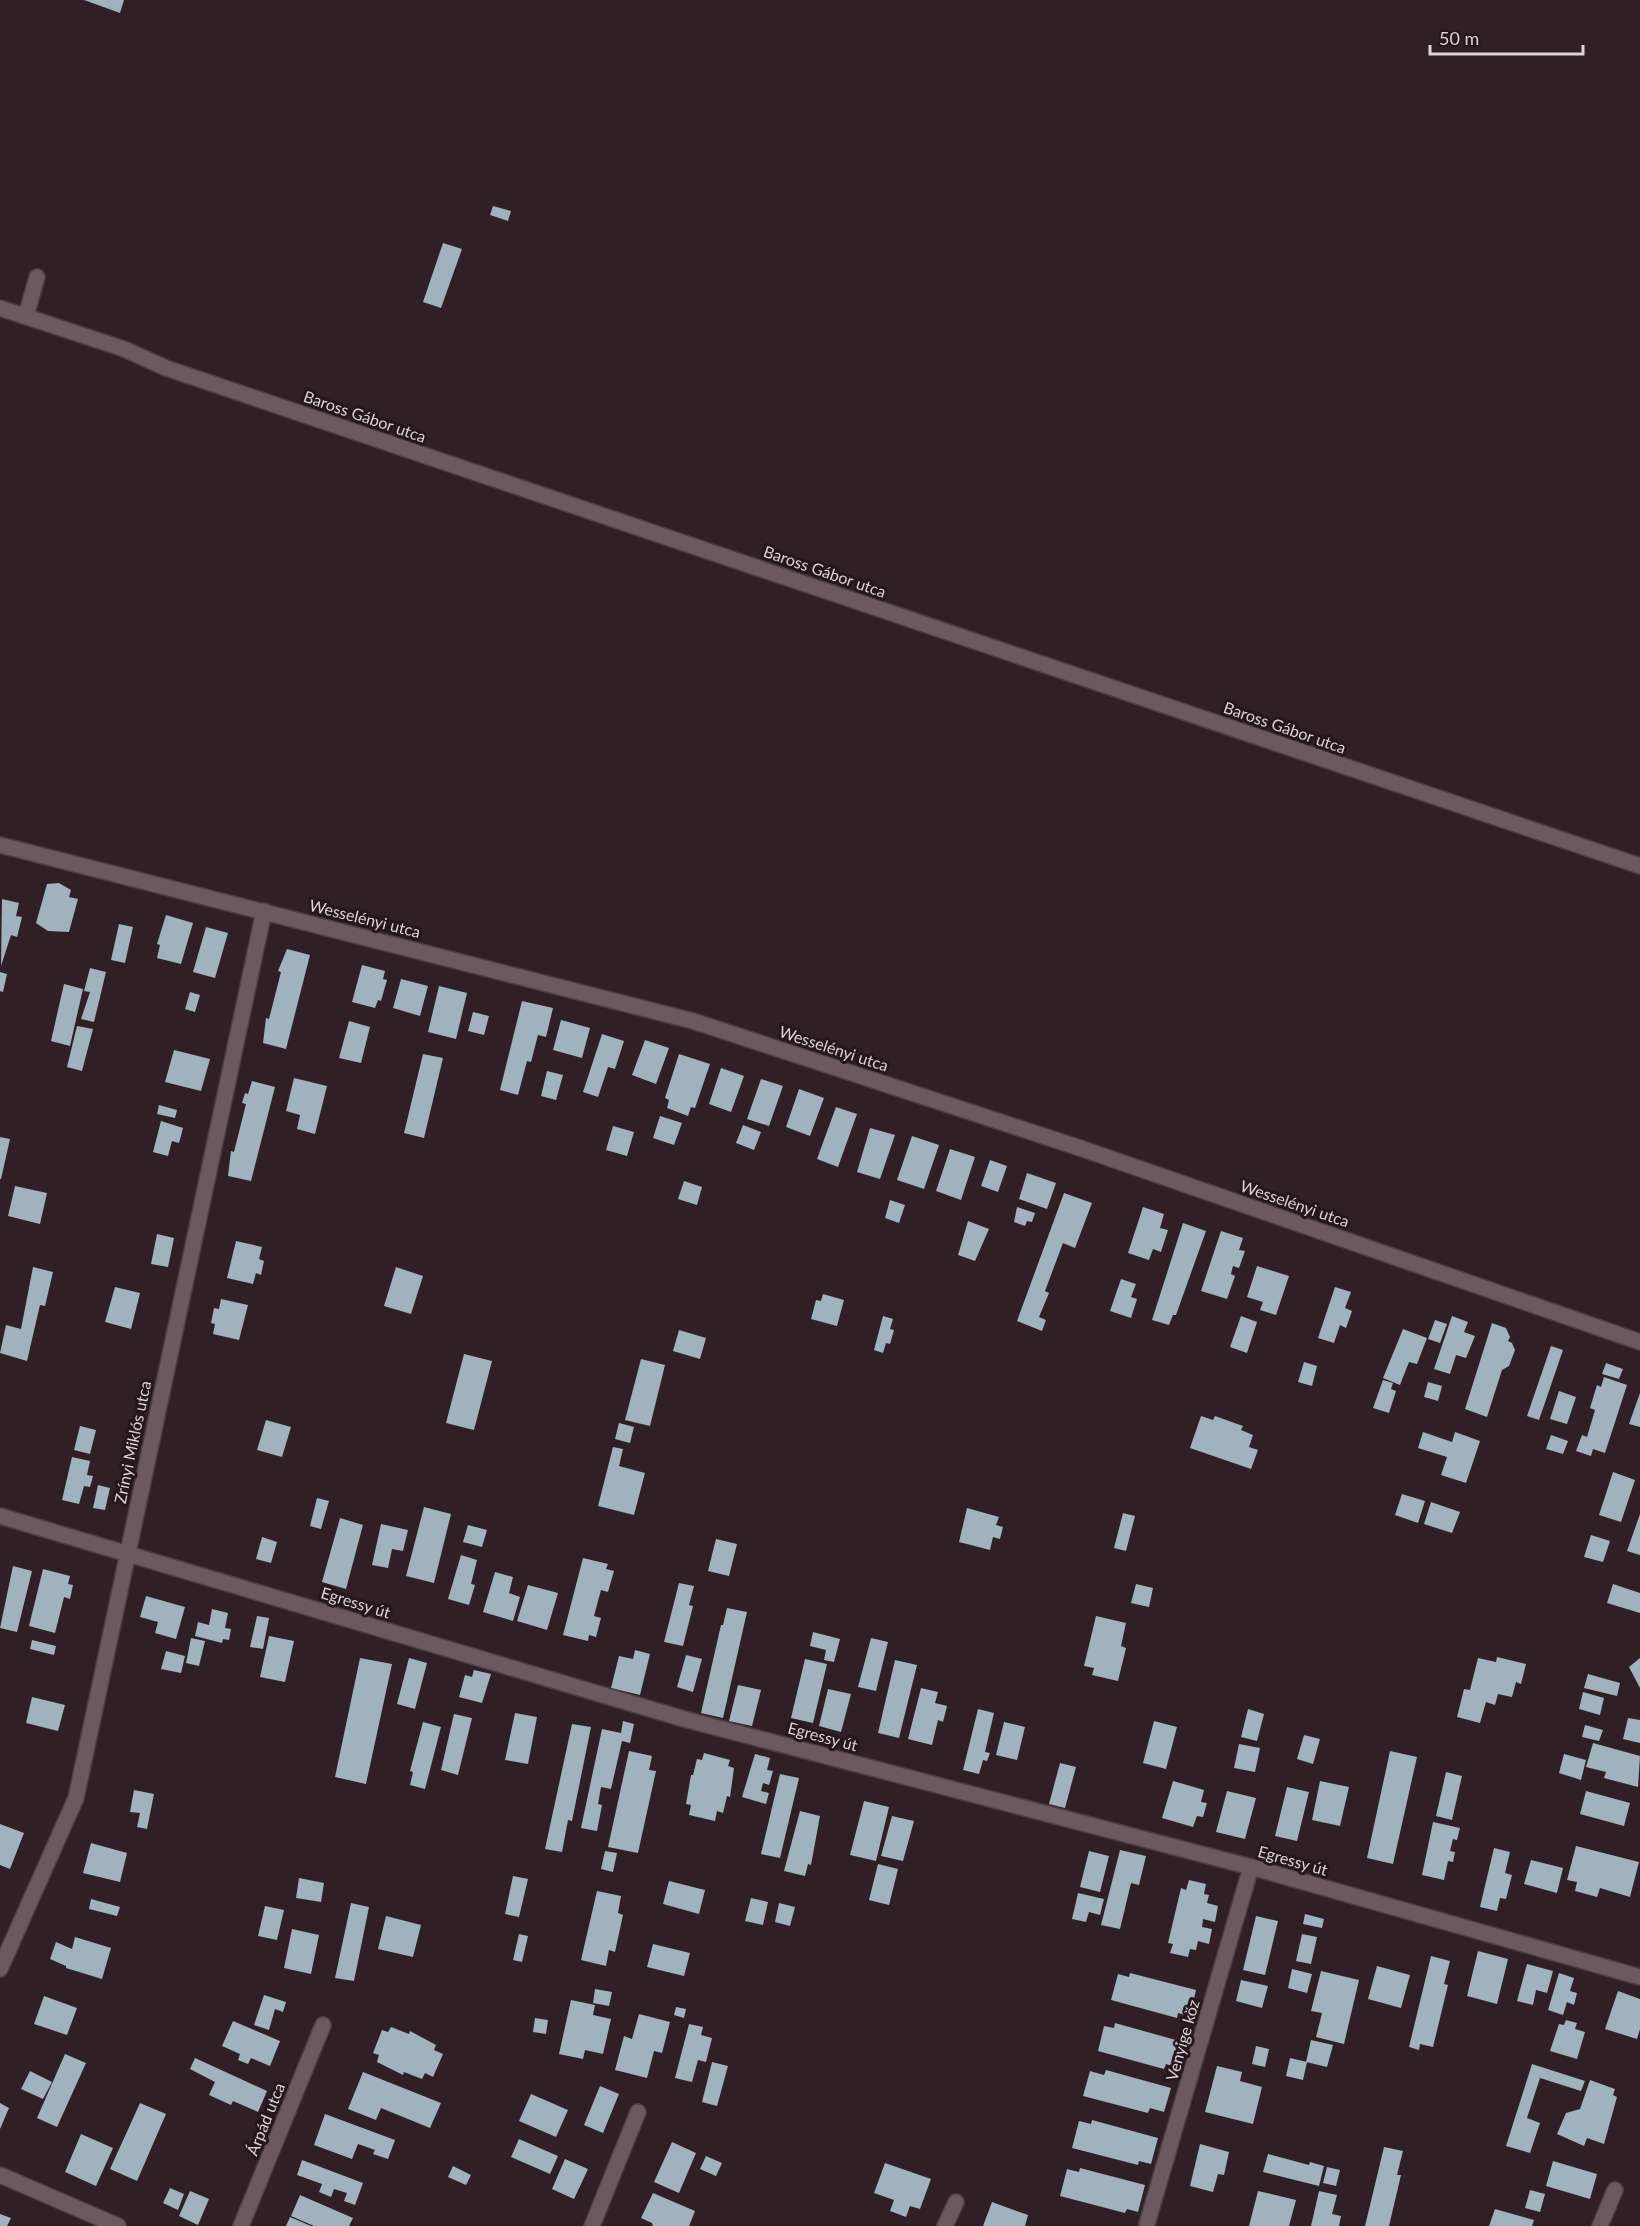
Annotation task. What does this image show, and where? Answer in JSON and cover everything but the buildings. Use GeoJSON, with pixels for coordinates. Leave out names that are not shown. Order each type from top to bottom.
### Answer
{"type":"FeatureCollection","features":[{"type":"Feature","properties":{"kind":"street"},"geometry":{"type":"LineString","coordinates":[[26,316],[37,277]]}},
{"type":"Feature","properties":{"kind":"street","name":"Baross Gábor utca"},"geometry":{"type":"LineString","coordinates":[[0,308],[124,349],[166,368],[1640,866]]}},
{"type":"Feature","properties":{"kind":"street","name":"Wesselényi utca"},"geometry":{"type":"LineString","coordinates":[[0,845],[693,1021],[1080,1148],[1640,1342]]}},
{"type":"Feature","properties":{"kind":"street","name":"Zrínyi Miklós utca"},"geometry":{"type":"LineString","coordinates":[[0,1969],[76,1798],[264,911]]}},
{"type":"Feature","properties":{"kind":"street","name":"Egressy út"},"geometry":{"type":"LineString","coordinates":[[0,1516],[128,1552],[684,1719],[1251,1867],[1640,1977]]}},
{"type":"Feature","properties":{"kind":"street","name":"Venyige köz"},"geometry":{"type":"LineString","coordinates":[[1147,2224],[1251,1867]]}},
{"type":"Feature","properties":{"kind":"street","name":"Árpád utca"},"geometry":{"type":"LineString","coordinates":[[241,2226],[323,2025]]}},
{"type":"Feature","properties":{"kind":"street"},"geometry":{"type":"LineString","coordinates":[[592,2226],[638,2112]]}},
{"type":"Feature","properties":{"kind":"street"},"geometry":{"type":"LineString","coordinates":[[0,2175],[118,2226]]}},
{"type":"Feature","properties":{"kind":"street"},"geometry":{"type":"LineString","coordinates":[[1600,2226],[1615,2190]]}},
{"type":"Feature","properties":{"kind":"street"},"geometry":{"type":"LineString","coordinates":[[945,2226],[956,2202]]}}]}
